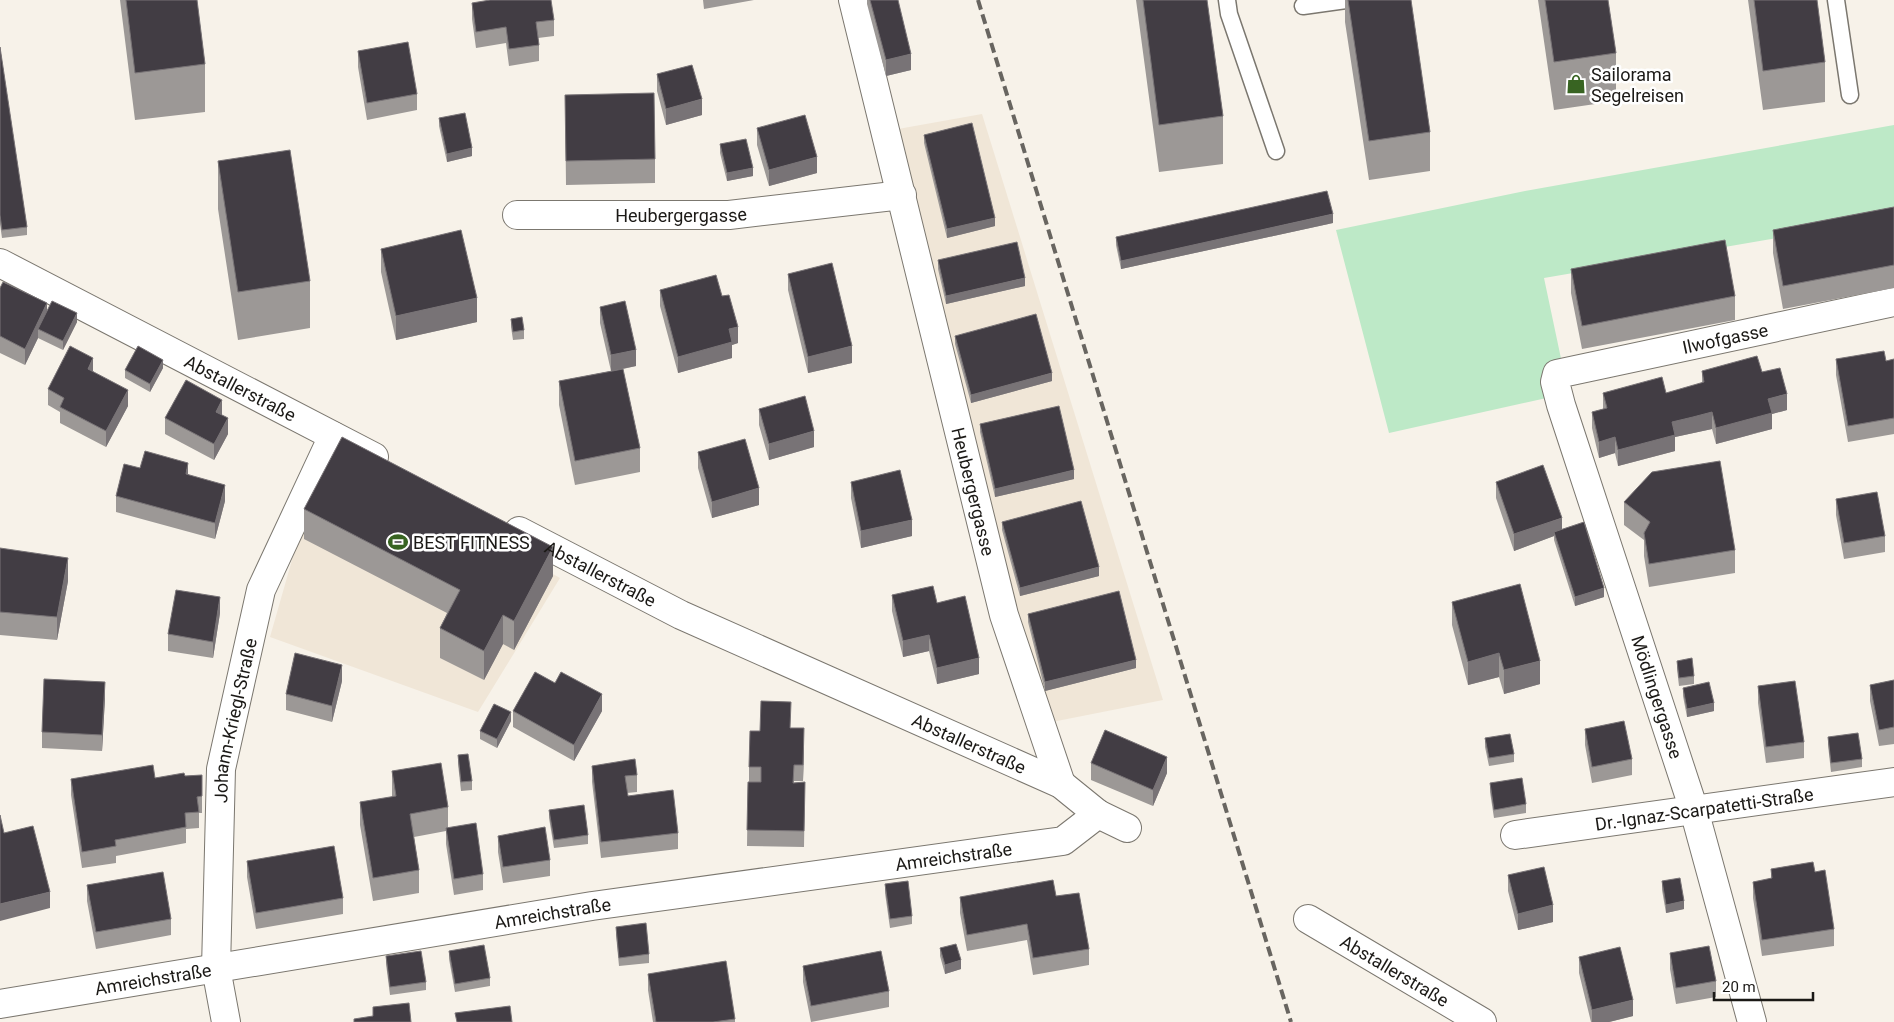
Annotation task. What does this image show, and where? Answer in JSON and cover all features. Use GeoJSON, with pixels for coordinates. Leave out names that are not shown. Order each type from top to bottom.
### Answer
{"type":"FeatureCollection","features":[{"type":"Feature","properties":{"kind":"street","name":"Heubergergasse"},"geometry":{"type":"LineString","coordinates":[[853,0],[1004,615],[1061,784]]}},
{"type":"Feature","properties":{"kind":"street","name":"Heubergergasse"},"geometry":{"type":"LineString","coordinates":[[517,215],[729,215],[902,195]]}},
{"type":"Feature","properties":{"kind":"street","name":"Abstallerstraße"},"geometry":{"type":"LineString","coordinates":[[0,263],[393,466]]}},
{"type":"Feature","properties":{"kind":"street","name":"Ilwofgasse"},"geometry":{"type":"LineString","coordinates":[[1557,374],[1894,302]]}},
{"type":"Feature","properties":{"kind":"street","name":"Mödlingergasse"},"geometry":{"type":"LineString","coordinates":[[1557,374],[1556,382],[1561,405],[1694,810],[1752,1022]]}},
{"type":"Feature","properties":{"kind":"street","name":"Johann-Kriegl-Straße"},"geometry":{"type":"LineString","coordinates":[[226,1022],[216,968],[221,769],[261,590],[333,436]]}},
{"type":"Feature","properties":{"kind":"street","name":"Abstallerstraße"},"geometry":{"type":"LineString","coordinates":[[496,519],[681,615],[1061,784],[1098,814],[1127,828]]}},
{"type":"Feature","properties":{"kind":"street","name":"Dr.-Ignaz-Scarpatetti-Straße"},"geometry":{"type":"LineString","coordinates":[[1515,835],[1894,782]]}},
{"type":"Feature","properties":{"kind":"street","name":"Amreichstraße"},"geometry":{"type":"LineString","coordinates":[[0,1004],[592,906],[1063,840],[1098,814]]}},
{"type":"Feature","properties":{"kind":"street","name":"Abstallerstraße"},"geometry":{"type":"LineString","coordinates":[[1308,919],[1482,1022]]}},
{"type":"Feature","properties":{"kind":"lane"},"geometry":{"type":"LineString","coordinates":[[1227,0],[1229,14],[1276,151]]}},
{"type":"Feature","properties":{"kind":"lane"},"geometry":{"type":"LineString","coordinates":[[1303,6],[1346,0]]}},
{"type":"Feature","properties":{"kind":"lane"},"geometry":{"type":"LineString","coordinates":[[1836,0],[1850,95]]}},
{"type":"Feature","properties":{"kind":"shaded area"},"geometry":{"type":"Polygon","coordinates":[[[982,114],[1163,700],[1052,722],[999,575],[898,129],[982,114]]]}},
{"type":"Feature","properties":{"kind":"shaded area"},"geometry":{"type":"Polygon","coordinates":[[[342,455],[560,578],[478,712],[270,637],[300,532],[342,455]]]}},
{"type":"Feature","properties":{"kind":"green space"},"geometry":{"type":"Polygon","coordinates":[[[1894,125],[1894,218],[1544,278],[1563,368],[1551,397],[1389,433],[1336,230],[1525,191],[1894,125]]]}},
{"type":"Feature","properties":{"kind":"building"},"geometry":{"type":"Polygon","coordinates":[[[126,0],[197,0],[205,64],[135,73],[126,0]]]}},
{"type":"Feature","properties":{"kind":"building"},"geometry":{"type":"Polygon","coordinates":[[[490,0],[551,0],[554,20],[536,22],[539,45],[509,49],[506,27],[476,32],[472,3],[490,0]]]}},
{"type":"Feature","properties":{"kind":"building"},"geometry":{"type":"Polygon","coordinates":[[[870,0],[898,0],[911,54],[886,60],[870,0]]]}},
{"type":"Feature","properties":{"kind":"building"},"geometry":{"type":"Polygon","coordinates":[[[1143,0],[1207,0],[1223,116],[1159,125],[1143,0]]]}},
{"type":"Feature","properties":{"kind":"building"},"geometry":{"type":"Polygon","coordinates":[[[1348,0],[1411,0],[1430,132],[1369,141],[1348,0]]]}},
{"type":"Feature","properties":{"kind":"building"},"geometry":{"type":"Polygon","coordinates":[[[1545,0],[1608,0],[1616,53],[1554,62],[1545,0]]]}},
{"type":"Feature","properties":{"kind":"building"},"geometry":{"type":"Polygon","coordinates":[[[1754,0],[1817,0],[1825,62],[1763,71],[1754,0]]]}},
{"type":"Feature","properties":{"kind":"building"},"geometry":{"type":"Polygon","coordinates":[[[408,42],[417,94],[367,103],[358,51],[408,42]]]}},
{"type":"Feature","properties":{"kind":"building"},"geometry":{"type":"Polygon","coordinates":[[[0,47],[27,227],[2,230],[0,215],[0,47]]]}},
{"type":"Feature","properties":{"kind":"building"},"geometry":{"type":"Polygon","coordinates":[[[692,65],[702,99],[666,109],[657,74],[692,65]]]}},
{"type":"Feature","properties":{"kind":"building"},"geometry":{"type":"Polygon","coordinates":[[[654,93],[655,159],[566,161],[565,95],[654,93]]]}},
{"type":"Feature","properties":{"kind":"building"},"geometry":{"type":"Polygon","coordinates":[[[465,113],[472,148],[447,154],[439,118],[465,113]]]}},
{"type":"Feature","properties":{"kind":"building"},"geometry":{"type":"Polygon","coordinates":[[[805,115],[817,157],[769,170],[757,128],[805,115]]]}},
{"type":"Feature","properties":{"kind":"building"},"geometry":{"type":"Polygon","coordinates":[[[972,123],[995,218],[947,229],[924,135],[972,123]]]}},
{"type":"Feature","properties":{"kind":"building"},"geometry":{"type":"Polygon","coordinates":[[[746,139],[753,168],[727,173],[720,144],[746,139]]]}},
{"type":"Feature","properties":{"kind":"building"},"geometry":{"type":"Polygon","coordinates":[[[290,150],[310,281],[238,292],[218,161],[290,150]]]}},
{"type":"Feature","properties":{"kind":"building"},"geometry":{"type":"Polygon","coordinates":[[[1327,191],[1333,214],[1121,261],[1116,237],[1327,191]]]}},
{"type":"Feature","properties":{"kind":"building"},"geometry":{"type":"Polygon","coordinates":[[[1894,207],[1894,265],[1783,286],[1773,230],[1894,207]]]}},
{"type":"Feature","properties":{"kind":"building"},"geometry":{"type":"Polygon","coordinates":[[[461,230],[477,298],[396,316],[381,249],[461,230]]]}},
{"type":"Feature","properties":{"kind":"building"},"geometry":{"type":"Polygon","coordinates":[[[1725,240],[1735,296],[1582,326],[1571,269],[1725,240]]]}},
{"type":"Feature","properties":{"kind":"building"},"geometry":{"type":"Polygon","coordinates":[[[1017,242],[1025,278],[946,296],[938,260],[1017,242]]]}},
{"type":"Feature","properties":{"kind":"building"},"geometry":{"type":"Polygon","coordinates":[[[832,263],[852,346],[808,357],[788,274],[832,263]]]}},
{"type":"Feature","properties":{"kind":"building"},"geometry":{"type":"Polygon","coordinates":[[[716,275],[722,296],[729,295],[738,327],[729,329],[732,342],[678,357],[660,290],[716,275]]]}},
{"type":"Feature","properties":{"kind":"building"},"geometry":{"type":"Polygon","coordinates":[[[3,282],[47,303],[25,349],[0,336],[0,288],[3,282]]]}},
{"type":"Feature","properties":{"kind":"building"},"geometry":{"type":"Polygon","coordinates":[[[52,301],[77,313],[63,341],[38,329],[52,301]]]}},
{"type":"Feature","properties":{"kind":"building"},"geometry":{"type":"Polygon","coordinates":[[[625,301],[636,350],[611,355],[600,307],[625,301]]]}},
{"type":"Feature","properties":{"kind":"building"},"geometry":{"type":"Polygon","coordinates":[[[1036,314],[1052,373],[971,395],[955,336],[1036,314]]]}},
{"type":"Feature","properties":{"kind":"building"},"geometry":{"type":"Polygon","coordinates":[[[522,317],[524,330],[513,332],[511,319],[522,317]]]}},
{"type":"Feature","properties":{"kind":"building"},"geometry":{"type":"Polygon","coordinates":[[[70,346],[93,358],[88,369],[128,390],[106,431],[60,407],[64,398],[48,389],[70,346]]]}},
{"type":"Feature","properties":{"kind":"building"},"geometry":{"type":"Polygon","coordinates":[[[138,346],[163,360],[150,384],[125,370],[138,346]]]}},
{"type":"Feature","properties":{"kind":"building"},"geometry":{"type":"Polygon","coordinates":[[[1884,351],[1886,361],[1894,359],[1894,418],[1848,426],[1836,359],[1884,351]]]}},
{"type":"Feature","properties":{"kind":"building"},"geometry":{"type":"Polygon","coordinates":[[[1757,356],[1762,372],[1780,368],[1787,394],[1768,399],[1772,413],[1716,428],[1712,412],[1672,422],[1675,435],[1618,450],[1615,437],[1599,442],[1592,412],[1607,408],[1603,393],[1662,377],[1666,393],[1704,382],[1702,371],[1757,356]]]}},
{"type":"Feature","properties":{"kind":"building"},"geometry":{"type":"Polygon","coordinates":[[[623,369],[640,448],[575,461],[559,381],[623,369]]]}},
{"type":"Feature","properties":{"kind":"building"},"geometry":{"type":"Polygon","coordinates":[[[186,380],[222,400],[216,412],[228,418],[214,444],[165,418],[186,380]]]}},
{"type":"Feature","properties":{"kind":"building"},"geometry":{"type":"Polygon","coordinates":[[[805,396],[814,431],[769,444],[759,409],[805,396]]]}},
{"type":"Feature","properties":{"kind":"building"},"geometry":{"type":"Polygon","coordinates":[[[1059,406],[1074,470],[995,489],[980,424],[1059,406]]]}},
{"type":"Feature","properties":{"kind":"building"},"geometry":{"type":"Polygon","coordinates":[[[342,437],[553,547],[514,621],[503,615],[484,651],[440,628],[460,590],[304,509],[342,437]]]}},
{"type":"Feature","properties":{"kind":"building"},"geometry":{"type":"Polygon","coordinates":[[[745,439],[759,488],[712,502],[698,452],[745,439]]]}},
{"type":"Feature","properties":{"kind":"building"},"geometry":{"type":"Polygon","coordinates":[[[145,451],[188,463],[186,474],[225,485],[215,523],[116,496],[124,464],[140,468],[145,451]]]}},
{"type":"Feature","properties":{"kind":"building"},"geometry":{"type":"Polygon","coordinates":[[[1720,461],[1735,550],[1649,564],[1644,533],[1650,522],[1624,502],[1652,472],[1720,461]]]}},
{"type":"Feature","properties":{"kind":"building"},"geometry":{"type":"Polygon","coordinates":[[[1543,465],[1562,518],[1514,534],[1496,482],[1543,465]]]}},
{"type":"Feature","properties":{"kind":"building"},"geometry":{"type":"Polygon","coordinates":[[[900,470],[912,520],[861,531],[851,482],[900,470]]]}},
{"type":"Feature","properties":{"kind":"building"},"geometry":{"type":"Polygon","coordinates":[[[1877,492],[1885,536],[1844,543],[1836,499],[1877,492]]]}},
{"type":"Feature","properties":{"kind":"building"},"geometry":{"type":"Polygon","coordinates":[[[1081,501],[1099,567],[1020,588],[1002,522],[1081,501]]]}},
{"type":"Feature","properties":{"kind":"building"},"geometry":{"type":"Polygon","coordinates":[[[1584,522],[1604,588],[1575,597],[1554,532],[1584,522]]]}},
{"type":"Feature","properties":{"kind":"building"},"geometry":{"type":"Polygon","coordinates":[[[0,548],[68,558],[57,617],[0,612],[0,548]]]}},
{"type":"Feature","properties":{"kind":"building"},"geometry":{"type":"Polygon","coordinates":[[[1520,584],[1540,661],[1504,670],[1499,653],[1468,662],[1452,602],[1520,584]]]}},
{"type":"Feature","properties":{"kind":"building"},"geometry":{"type":"Polygon","coordinates":[[[933,586],[937,603],[965,596],[979,658],[937,668],[929,635],[903,641],[892,595],[933,586]]]}},
{"type":"Feature","properties":{"kind":"building"},"geometry":{"type":"Polygon","coordinates":[[[176,590],[220,597],[213,642],[168,634],[176,590]]]}},
{"type":"Feature","properties":{"kind":"building"},"geometry":{"type":"Polygon","coordinates":[[[1119,591],[1136,660],[1045,682],[1028,614],[1119,591]]]}},
{"type":"Feature","properties":{"kind":"building"},"geometry":{"type":"Polygon","coordinates":[[[295,653],[342,665],[332,706],[286,694],[295,653]]]}},
{"type":"Feature","properties":{"kind":"building"},"geometry":{"type":"Polygon","coordinates":[[[1692,658],[1694,676],[1679,678],[1677,661],[1692,658]]]}},
{"type":"Feature","properties":{"kind":"building"},"geometry":{"type":"Polygon","coordinates":[[[535,672],[555,683],[561,672],[602,694],[574,745],[513,711],[535,672]]]}},
{"type":"Feature","properties":{"kind":"building"},"geometry":{"type":"Polygon","coordinates":[[[44,679],[105,682],[102,735],[42,732],[44,679]]]}},
{"type":"Feature","properties":{"kind":"building"},"geometry":{"type":"Polygon","coordinates":[[[1894,680],[1894,727],[1879,730],[1870,685],[1894,680]]]}},
{"type":"Feature","properties":{"kind":"building"},"geometry":{"type":"Polygon","coordinates":[[[1795,681],[1804,742],[1766,747],[1758,686],[1795,681]]]}},
{"type":"Feature","properties":{"kind":"building"},"geometry":{"type":"Polygon","coordinates":[[[1709,682],[1714,703],[1687,709],[1683,688],[1709,682]]]}},
{"type":"Feature","properties":{"kind":"building"},"geometry":{"type":"Polygon","coordinates":[[[761,701],[791,702],[790,728],[804,728],[803,765],[794,765],[793,783],[805,782],[804,831],[747,830],[748,782],[761,782],[761,767],[749,767],[750,731],[760,731],[761,701]]]}},
{"type":"Feature","properties":{"kind":"building"},"geometry":{"type":"Polygon","coordinates":[[[494,704],[511,712],[497,739],[480,731],[494,704]]]}},
{"type":"Feature","properties":{"kind":"building"},"geometry":{"type":"Polygon","coordinates":[[[1624,721],[1632,759],[1592,767],[1585,729],[1624,721]]]}},
{"type":"Feature","properties":{"kind":"building"},"geometry":{"type":"Polygon","coordinates":[[[1105,730],[1167,757],[1153,790],[1091,763],[1105,730]]]}},
{"type":"Feature","properties":{"kind":"building"},"geometry":{"type":"Polygon","coordinates":[[[1858,733],[1862,759],[1831,763],[1828,737],[1858,733]]]}},
{"type":"Feature","properties":{"kind":"building"},"geometry":{"type":"Polygon","coordinates":[[[1510,734],[1514,754],[1489,758],[1485,738],[1510,734]]]}},
{"type":"Feature","properties":{"kind":"building"},"geometry":{"type":"Polygon","coordinates":[[[468,754],[472,781],[461,782],[458,755],[468,754]]]}},
{"type":"Feature","properties":{"kind":"building"},"geometry":{"type":"Polygon","coordinates":[[[635,759],[637,775],[625,776],[628,796],[673,790],[678,833],[601,842],[592,766],[635,759]]]}},
{"type":"Feature","properties":{"kind":"building"},"geometry":{"type":"Polygon","coordinates":[[[441,763],[448,807],[410,814],[419,870],[373,878],[360,802],[396,796],[392,771],[441,763]]]}},
{"type":"Feature","properties":{"kind":"building"},"geometry":{"type":"Polygon","coordinates":[[[153,765],[155,778],[184,773],[185,776],[202,775],[202,796],[197,797],[199,812],[185,813],[186,827],[115,840],[116,846],[82,852],[71,779],[153,765]]]}},
{"type":"Feature","properties":{"kind":"building"},"geometry":{"type":"Polygon","coordinates":[[[1522,778],[1526,804],[1494,810],[1490,783],[1522,778]]]}},
{"type":"Feature","properties":{"kind":"building"},"geometry":{"type":"Polygon","coordinates":[[[584,805],[588,835],[554,840],[549,810],[584,805]]]}},
{"type":"Feature","properties":{"kind":"building"},"geometry":{"type":"Polygon","coordinates":[[[0,815],[4,833],[33,826],[50,892],[0,904],[0,815]]]}},
{"type":"Feature","properties":{"kind":"building"},"geometry":{"type":"Polygon","coordinates":[[[476,823],[483,874],[454,879],[446,828],[476,823]]]}},
{"type":"Feature","properties":{"kind":"building"},"geometry":{"type":"Polygon","coordinates":[[[545,827],[550,860],[503,867],[498,836],[545,827]]]}},
{"type":"Feature","properties":{"kind":"building"},"geometry":{"type":"Polygon","coordinates":[[[334,846],[343,898],[256,913],[247,861],[334,846]]]}},
{"type":"Feature","properties":{"kind":"building"},"geometry":{"type":"Polygon","coordinates":[[[1813,862],[1815,872],[1825,870],[1834,929],[1762,940],[1753,882],[1772,878],[1771,869],[1813,862]]]}},
{"type":"Feature","properties":{"kind":"building"},"geometry":{"type":"Polygon","coordinates":[[[1544,867],[1553,905],[1518,914],[1508,875],[1544,867]]]}},
{"type":"Feature","properties":{"kind":"building"},"geometry":{"type":"Polygon","coordinates":[[[163,872],[171,919],[96,932],[87,885],[163,872]]]}},
{"type":"Feature","properties":{"kind":"building"},"geometry":{"type":"Polygon","coordinates":[[[1680,878],[1684,901],[1666,905],[1662,881],[1680,878]]]}},
{"type":"Feature","properties":{"kind":"building"},"geometry":{"type":"Polygon","coordinates":[[[1053,880],[1056,896],[1079,893],[1089,949],[1033,958],[1027,924],[967,935],[960,897],[1053,880]]]}},
{"type":"Feature","properties":{"kind":"building"},"geometry":{"type":"Polygon","coordinates":[[[908,881],[912,916],[890,919],[885,884],[908,881]]]}},
{"type":"Feature","properties":{"kind":"building"},"geometry":{"type":"Polygon","coordinates":[[[646,923],[649,954],[619,958],[616,927],[646,923]]]}},
{"type":"Feature","properties":{"kind":"building"},"geometry":{"type":"Polygon","coordinates":[[[956,944],[961,960],[945,965],[940,948],[956,944]]]}},
{"type":"Feature","properties":{"kind":"building"},"geometry":{"type":"Polygon","coordinates":[[[484,945],[490,978],[455,984],[449,951],[484,945]]]}},
{"type":"Feature","properties":{"kind":"building"},"geometry":{"type":"Polygon","coordinates":[[[1709,946],[1716,981],[1676,988],[1670,953],[1709,946]]]}},
{"type":"Feature","properties":{"kind":"building"},"geometry":{"type":"Polygon","coordinates":[[[1620,947],[1633,1000],[1592,1010],[1579,957],[1620,947]]]}},
{"type":"Feature","properties":{"kind":"building"},"geometry":{"type":"Polygon","coordinates":[[[421,951],[426,982],[390,987],[386,956],[421,951]]]}},
{"type":"Feature","properties":{"kind":"building"},"geometry":{"type":"Polygon","coordinates":[[[881,951],[889,991],[811,1006],[803,966],[881,951]]]}},
{"type":"Feature","properties":{"kind":"building"},"geometry":{"type":"Polygon","coordinates":[[[726,961],[735,1019],[713,1022],[656,1022],[648,974],[726,961]]]}},
{"type":"Feature","properties":{"kind":"building"},"geometry":{"type":"Polygon","coordinates":[[[409,1003],[411,1022],[354,1022],[354,1019],[373,1016],[373,1007],[409,1003]]]}},
{"type":"Feature","properties":{"kind":"building"},"geometry":{"type":"Polygon","coordinates":[[[510,1006],[512,1022],[457,1022],[455,1013],[510,1006]]]}},
{"type":"Feature","properties":{"kind":"railway"},"geometry":{"type":"LineString","coordinates":[[978,0],[1291,1022]]}},
{"type":"Feature","properties":{"kind":"place","name":"Sailorama Segelreisen"},"geometry":{"type":"Point","coordinates":[1576,84]}},
{"type":"Feature","properties":{"kind":"place","name":"BEST FITNESS"},"geometry":{"type":"Point","coordinates":[398,542]}}]}
